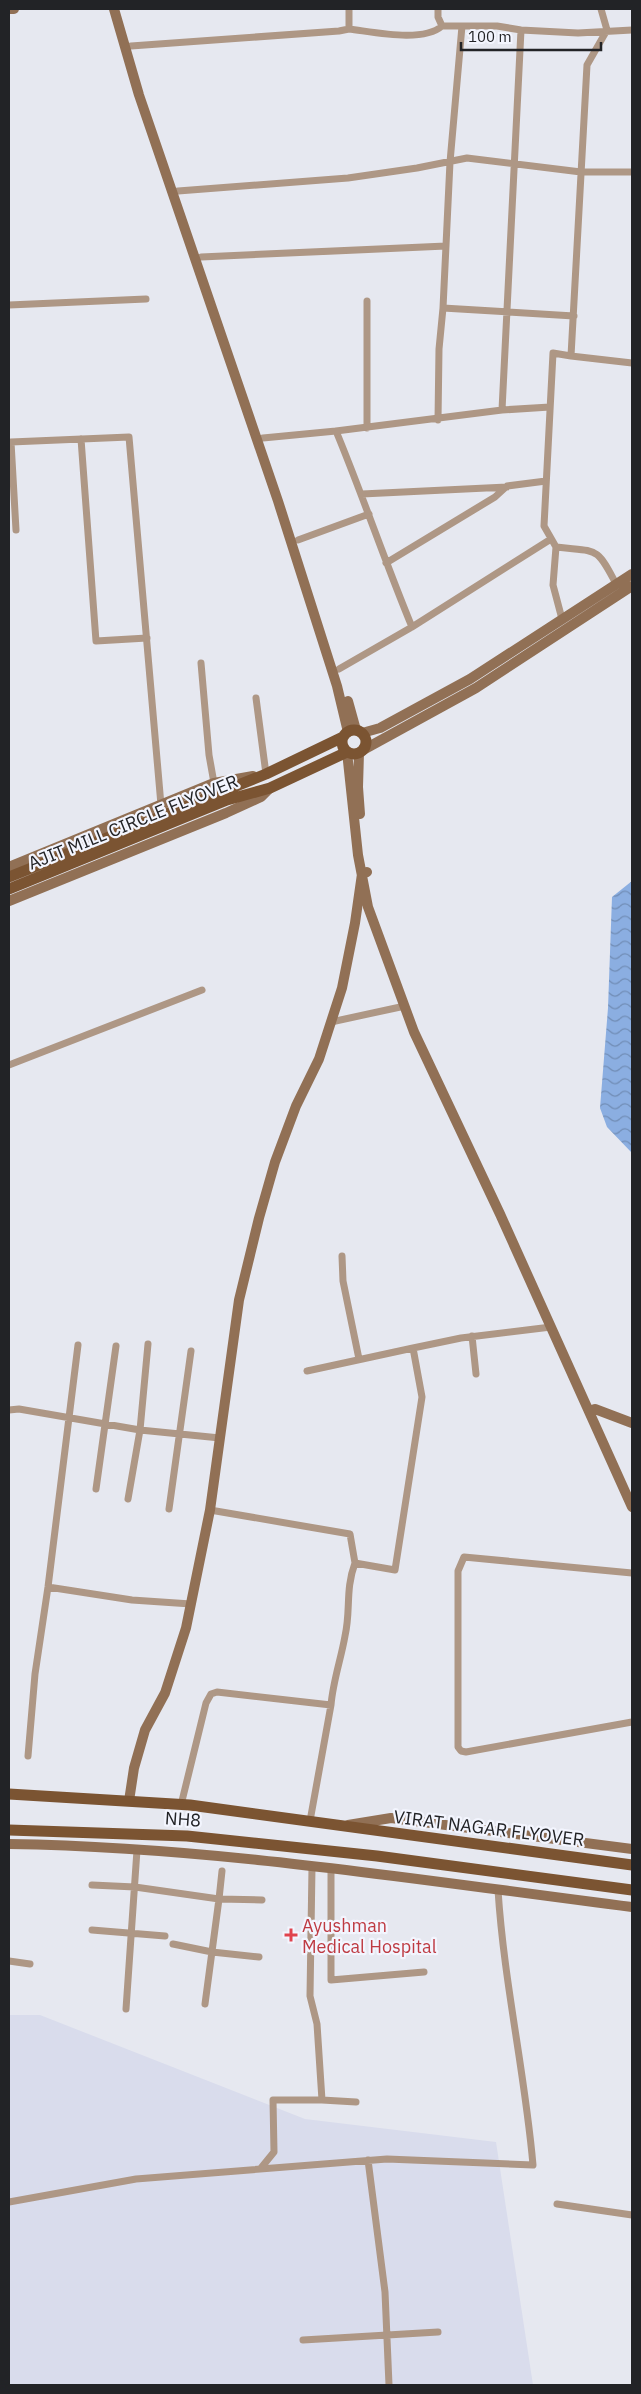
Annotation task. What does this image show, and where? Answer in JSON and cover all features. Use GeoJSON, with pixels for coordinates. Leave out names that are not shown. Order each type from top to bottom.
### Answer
{"type":"FeatureCollection","features":[{"type":"Feature","properties":{"kind":"main road"},"geometry":{"type":"LineString","coordinates":[[352,733],[366,742],[361,751],[347,752],[343,745],[352,733]]}},
{"type":"Feature","properties":{"kind":"main road","name":"AJIT MILL CIRCLE FLYOVER"},"geometry":{"type":"LineString","coordinates":[[9,877],[124,829],[266,774],[352,733]]}},
{"type":"Feature","properties":{"kind":"main road","name":"AJIT MILL CIRCLE FLYOVER"},"geometry":{"type":"LineString","coordinates":[[9,890],[227,800],[270,788],[347,752]]}},
{"type":"Feature","properties":{"kind":"main road","name":"NH8"},"geometry":{"type":"LineString","coordinates":[[9,1794],[181,1805],[341,1826]]}},
{"type":"Feature","properties":{"kind":"main road","name":"VIRAT NAGAR FLYOVER"},"geometry":{"type":"LineString","coordinates":[[341,1826],[632,1865]]}},
{"type":"Feature","properties":{"kind":"main road","name":"NH8"},"geometry":{"type":"LineString","coordinates":[[9,1830],[187,1836],[354,1854]]}},
{"type":"Feature","properties":{"kind":"main road"},"geometry":{"type":"LineString","coordinates":[[354,1854],[632,1890]]}},
{"type":"Feature","properties":{"kind":"street"},"geometry":{"type":"LineString","coordinates":[[9,9],[14,9]]}},
{"type":"Feature","properties":{"kind":"street"},"geometry":{"type":"LineString","coordinates":[[114,9],[139,95],[318,626],[352,733]]}},
{"type":"Feature","properties":{"kind":"street"},"geometry":{"type":"LineString","coordinates":[[120,9],[178,191],[298,540],[339,669],[352,733]]}},
{"type":"Feature","properties":{"kind":"street"},"geometry":{"type":"LineString","coordinates":[[349,9],[349,29]]}},
{"type":"Feature","properties":{"kind":"street"},"geometry":{"type":"LineString","coordinates":[[438,9],[438,17],[442,26]]}},
{"type":"Feature","properties":{"kind":"street"},"geometry":{"type":"LineString","coordinates":[[571,356],[587,66],[607,30],[601,9]]}},
{"type":"Feature","properties":{"kind":"street"},"geometry":{"type":"LineString","coordinates":[[131,46],[349,29],[419,36],[436,32],[442,26],[497,26],[522,30],[578,33],[632,30]]}},
{"type":"Feature","properties":{"kind":"street"},"geometry":{"type":"LineString","coordinates":[[438,420],[439,349],[443,308],[450,162],[462,26]]}},
{"type":"Feature","properties":{"kind":"street"},"geometry":{"type":"LineString","coordinates":[[502,410],[522,30]]}},
{"type":"Feature","properties":{"kind":"street"},"geometry":{"type":"LineString","coordinates":[[178,191],[348,178],[467,158],[581,172],[632,172]]}},
{"type":"Feature","properties":{"kind":"street"},"geometry":{"type":"LineString","coordinates":[[201,257],[446,246]]}},
{"type":"Feature","properties":{"kind":"street"},"geometry":{"type":"LineString","coordinates":[[9,305],[146,299]]}},
{"type":"Feature","properties":{"kind":"street"},"geometry":{"type":"LineString","coordinates":[[367,301],[367,428]]}},
{"type":"Feature","properties":{"kind":"street"},"geometry":{"type":"LineString","coordinates":[[443,308],[574,316]]}},
{"type":"Feature","properties":{"kind":"street"},"geometry":{"type":"LineString","coordinates":[[562,619],[553,585],[556,547],[544,526],[553,353],[632,363]]}},
{"type":"Feature","properties":{"kind":"street"},"geometry":{"type":"LineString","coordinates":[[263,438],[438,420],[502,410],[550,408]]}},
{"type":"Feature","properties":{"kind":"street"},"geometry":{"type":"LineString","coordinates":[[336,431],[412,627]]}},
{"type":"Feature","properties":{"kind":"street"},"geometry":{"type":"LineString","coordinates":[[16,530],[11,442],[129,437],[161,805]]}},
{"type":"Feature","properties":{"kind":"street"},"geometry":{"type":"LineString","coordinates":[[81,439],[96,641],[146,638]]}},
{"type":"Feature","properties":{"kind":"street"},"geometry":{"type":"LineString","coordinates":[[362,494],[507,486],[546,481]]}},
{"type":"Feature","properties":{"kind":"street"},"geometry":{"type":"LineString","coordinates":[[386,563],[496,497],[507,486]]}},
{"type":"Feature","properties":{"kind":"street"},"geometry":{"type":"LineString","coordinates":[[298,540],[369,514]]}},
{"type":"Feature","properties":{"kind":"street"},"geometry":{"type":"LineString","coordinates":[[339,669],[412,627],[551,538]]}},
{"type":"Feature","properties":{"kind":"street"},"geometry":{"type":"LineString","coordinates":[[556,547],[591,550],[603,559],[616,584]]}},
{"type":"Feature","properties":{"kind":"street"},"geometry":{"type":"LineString","coordinates":[[352,733],[380,728],[436,699],[632,574]]}},
{"type":"Feature","properties":{"kind":"street"},"geometry":{"type":"LineString","coordinates":[[632,586],[476,688],[361,751],[358,787],[364,873],[420,1030],[506,1211],[632,1507]]}},
{"type":"Feature","properties":{"kind":"street"},"geometry":{"type":"LineString","coordinates":[[201,663],[209,755],[214,783]]}},
{"type":"Feature","properties":{"kind":"street"},"geometry":{"type":"LineString","coordinates":[[9,867],[214,783],[266,774],[256,698]]}},
{"type":"Feature","properties":{"kind":"street"},"geometry":{"type":"LineString","coordinates":[[347,752],[368,908],[414,1032],[551,1327],[632,1491]]}},
{"type":"Feature","properties":{"kind":"street"},"geometry":{"type":"LineString","coordinates":[[9,901],[226,813],[262,797],[270,788]]}},
{"type":"Feature","properties":{"kind":"street"},"geometry":{"type":"LineString","coordinates":[[129,1802],[134,1768],[145,1730],[165,1693],[190,1604],[210,1510],[239,1300],[259,1218],[275,1162],[296,1106],[319,1059],[342,988],[364,873]]}},
{"type":"Feature","properties":{"kind":"street"},"geometry":{"type":"LineString","coordinates":[[9,1065],[202,990]]}},
{"type":"Feature","properties":{"kind":"street"},"geometry":{"type":"LineString","coordinates":[[331,1022],[405,1006]]}},
{"type":"Feature","properties":{"kind":"street"},"geometry":{"type":"LineString","coordinates":[[342,1256],[344,1281],[359,1359]]}},
{"type":"Feature","properties":{"kind":"street"},"geometry":{"type":"LineString","coordinates":[[307,1370],[472,1336],[551,1327]]}},
{"type":"Feature","properties":{"kind":"street"},"geometry":{"type":"LineString","coordinates":[[472,1336],[476,1374]]}},
{"type":"Feature","properties":{"kind":"street"},"geometry":{"type":"LineString","coordinates":[[128,1500],[140,1430],[148,1344]]}},
{"type":"Feature","properties":{"kind":"street"},"geometry":{"type":"LineString","coordinates":[[28,1756],[35,1674],[48,1587],[78,1345]]}},
{"type":"Feature","properties":{"kind":"street"},"geometry":{"type":"LineString","coordinates":[[96,1489],[116,1346]]}},
{"type":"Feature","properties":{"kind":"street"},"geometry":{"type":"LineString","coordinates":[[355,1563],[395,1570],[422,1397],[413,1348]]}},
{"type":"Feature","properties":{"kind":"street"},"geometry":{"type":"LineString","coordinates":[[169,1509],[191,1351]]}},
{"type":"Feature","properties":{"kind":"street"},"geometry":{"type":"LineString","coordinates":[[9,1410],[19,1409],[140,1430],[220,1438]]}},
{"type":"Feature","properties":{"kind":"street"},"geometry":{"type":"LineString","coordinates":[[592,1410],[632,1423]]}},
{"type":"Feature","properties":{"kind":"street"},"geometry":{"type":"LineString","coordinates":[[210,1510],[350,1534],[355,1563],[349,1581],[346,1634],[332,1686],[331,1705],[310,1821]]}},
{"type":"Feature","properties":{"kind":"street"},"geometry":{"type":"LineString","coordinates":[[632,1573],[464,1557],[458,1571],[458,1747],[461,1751],[466,1752],[632,1722]]}},
{"type":"Feature","properties":{"kind":"street"},"geometry":{"type":"LineString","coordinates":[[48,1587],[132,1600],[190,1604]]}},
{"type":"Feature","properties":{"kind":"street"},"geometry":{"type":"LineString","coordinates":[[181,1805],[206,1703],[211,1694],[217,1692],[331,1705]]}},
{"type":"Feature","properties":{"kind":"street"},"geometry":{"type":"LineString","coordinates":[[341,1826],[391,1818],[632,1849]]}},
{"type":"Feature","properties":{"kind":"street"},"geometry":{"type":"LineString","coordinates":[[9,1844],[98,1845],[331,1869],[632,1907]]}},
{"type":"Feature","properties":{"kind":"street"},"geometry":{"type":"LineString","coordinates":[[126,2009],[137,1850]]}},
{"type":"Feature","properties":{"kind":"street"},"geometry":{"type":"LineString","coordinates":[[352,1872],[354,1854]]}},
{"type":"Feature","properties":{"kind":"street"},"geometry":{"type":"LineString","coordinates":[[312,1867],[310,1996],[317,2024],[322,2100]]}},
{"type":"Feature","properties":{"kind":"street"},"geometry":{"type":"LineString","coordinates":[[331,1869],[332,1980],[424,1972]]}},
{"type":"Feature","properties":{"kind":"street"},"geometry":{"type":"LineString","coordinates":[[205,2004],[222,1871]]}},
{"type":"Feature","properties":{"kind":"street"},"geometry":{"type":"LineString","coordinates":[[92,1885],[135,1887],[219,1898],[262,1900]]}},
{"type":"Feature","properties":{"kind":"street"},"geometry":{"type":"LineString","coordinates":[[9,2202],[136,2179],[368,2160],[386,2159],[532,2165],[530,2129],[502,1942],[498,1890]]}},
{"type":"Feature","properties":{"kind":"street"},"geometry":{"type":"LineString","coordinates":[[92,1930],[165,1936]]}},
{"type":"Feature","properties":{"kind":"street"},"geometry":{"type":"LineString","coordinates":[[173,1944],[212,1952],[259,1957]]}},
{"type":"Feature","properties":{"kind":"street"},"geometry":{"type":"LineString","coordinates":[[9,1961],[30,1964]]}},
{"type":"Feature","properties":{"kind":"street"},"geometry":{"type":"LineString","coordinates":[[261,2168],[274,2152],[273,2100],[356,2102]]}},
{"type":"Feature","properties":{"kind":"street"},"geometry":{"type":"LineString","coordinates":[[368,2160],[385,2292],[390,2385]]}},
{"type":"Feature","properties":{"kind":"street"},"geometry":{"type":"LineString","coordinates":[[558,2204],[632,2216]]}},
{"type":"Feature","properties":{"kind":"street"},"geometry":{"type":"LineString","coordinates":[[302,2340],[438,2332]]}},
{"type":"Feature","properties":{"kind":"shaded area"},"geometry":{"type":"Polygon","coordinates":[[[9,2015],[40,2015],[305,2119],[496,2142],[533,2385],[9,2385],[9,2015]]]}},
{"type":"Feature","properties":{"kind":"water"},"geometry":{"type":"Polygon","coordinates":[[[632,881],[632,1153],[607,1127],[600,1108],[608,1008],[612,897],[632,881]]]}},
{"type":"Feature","properties":{"kind":"place","name":"Ayushman Medical Hospital"},"geometry":{"type":"Point","coordinates":[291,1935]}}]}
